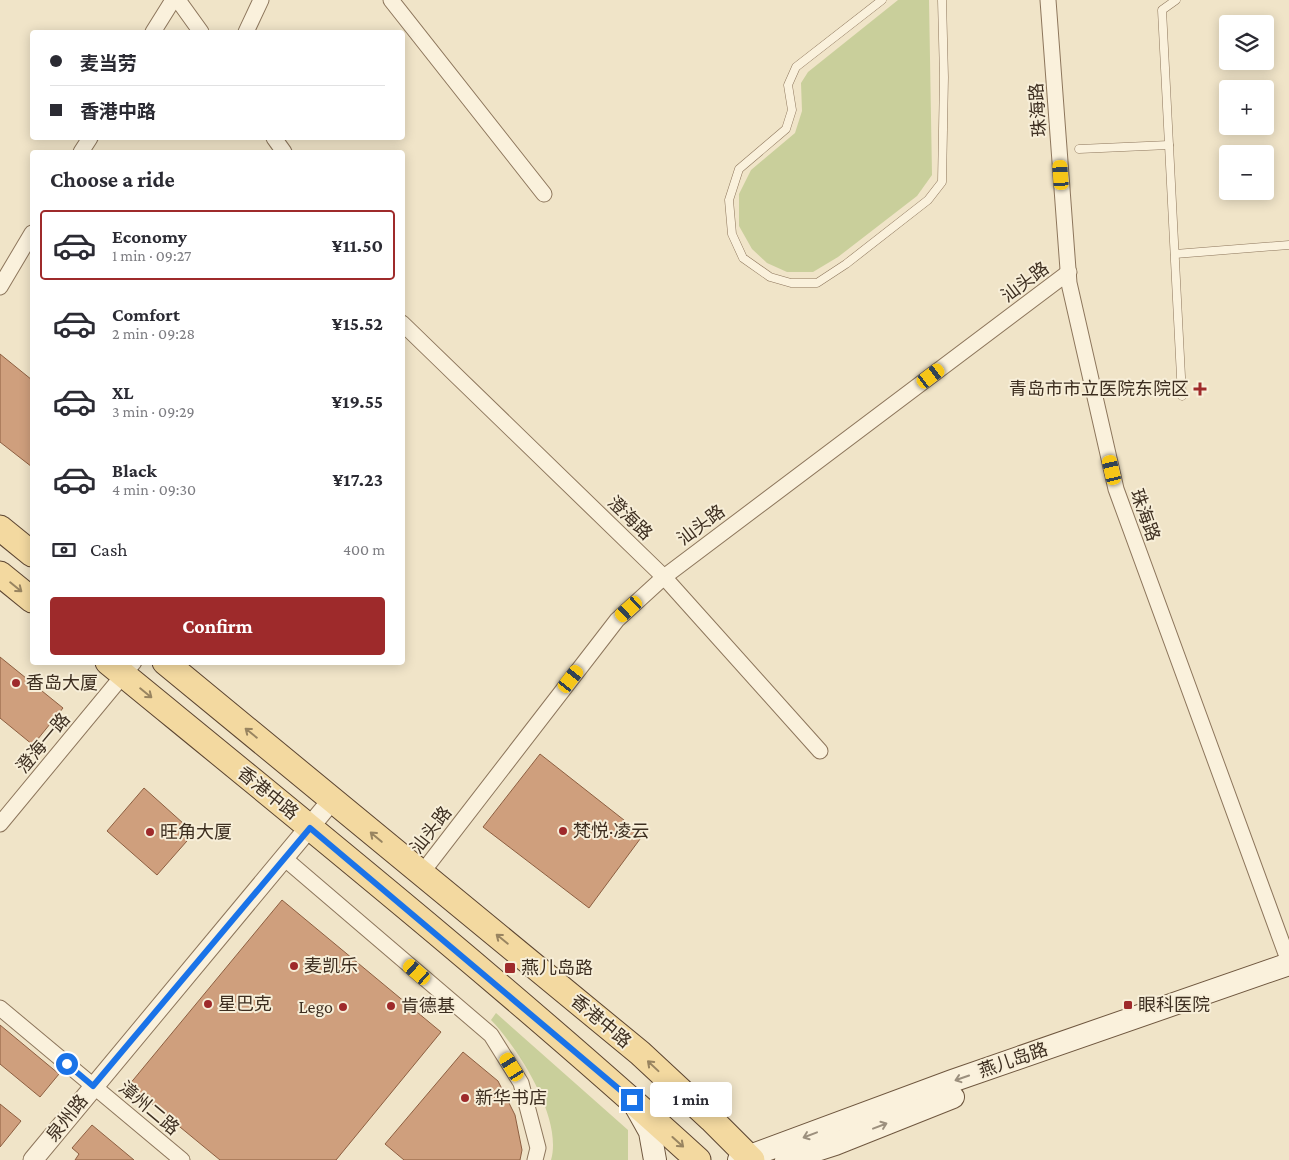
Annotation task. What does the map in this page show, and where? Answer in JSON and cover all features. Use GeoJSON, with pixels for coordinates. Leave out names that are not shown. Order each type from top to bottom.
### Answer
{"type":"FeatureCollection","features":[{"type":"Feature","properties":{"kind":"main road"},"geometry":{"type":"LineString","coordinates":[[0,528],[30,552]]}},
{"type":"Feature","properties":{"kind":"main road"},"geometry":{"type":"LineString","coordinates":[[0,574],[30,598]]}},
{"type":"Feature","properties":{"kind":"main road","name":"香港中路"},"geometry":{"type":"LineString","coordinates":[[169,665],[640,1054],[711,1119],[746,1159]]}},
{"type":"Feature","properties":{"kind":"main road","name":"香港中路"},"geometry":{"type":"LineString","coordinates":[[122,667],[632,1100],[698,1160]]}},
{"type":"Feature","properties":{"kind":"main road","name":"燕儿岛路"},"geometry":{"type":"LineString","coordinates":[[746,1159],[962,1078],[1289,963]]}},
{"type":"Feature","properties":{"kind":"main road","name":"燕儿岛路"},"geometry":{"type":"LineString","coordinates":[[786,1160],[830,1152],[960,1094],[1289,980]]}},
{"type":"Feature","properties":{"kind":"main road"},"geometry":{"type":"LineString","coordinates":[[632,1100],[650,1132],[654,1160]]}},
{"type":"Feature","properties":{"kind":"street"},"geometry":{"type":"LineString","coordinates":[[154,30],[173,0]]}},
{"type":"Feature","properties":{"kind":"street"},"geometry":{"type":"LineString","coordinates":[[178,0],[200,30]]}},
{"type":"Feature","properties":{"kind":"street"},"geometry":{"type":"LineString","coordinates":[[247,30],[261,0]]}},
{"type":"Feature","properties":{"kind":"street"},"geometry":{"type":"LineString","coordinates":[[391,0],[544,194]]}},
{"type":"Feature","properties":{"kind":"street","name":"珠海路"},"geometry":{"type":"LineString","coordinates":[[1048,0],[1069,272],[1116,489],[1289,963]]}},
{"type":"Feature","properties":{"kind":"street"},"geometry":{"type":"LineString","coordinates":[[0,287],[30,236]]}},
{"type":"Feature","properties":{"kind":"street","name":"汕头路"},"geometry":{"type":"LineString","coordinates":[[421,874],[617,620],[664,577],[1069,272]]}},
{"type":"Feature","properties":{"kind":"street","name":"澄海路"},"geometry":{"type":"LineString","coordinates":[[405,326],[664,577],[820,751]]}},
{"type":"Feature","properties":{"kind":"street","name":"澄海一路"},"geometry":{"type":"LineString","coordinates":[[0,824],[122,667]]}},
{"type":"Feature","properties":{"kind":"street","name":"泉州路"},"geometry":{"type":"LineString","coordinates":[[33,1160],[332,800]]}},
{"type":"Feature","properties":{"kind":"street"},"geometry":{"type":"LineString","coordinates":[[284,858],[492,1035],[522,1083],[538,1148],[535,1160]]}},
{"type":"Feature","properties":{"kind":"street","name":"漳州二路"},"geometry":{"type":"LineString","coordinates":[[0,1008],[182,1160]]}},
{"type":"Feature","properties":{"kind":"lane"},"geometry":{"type":"LineString","coordinates":[[882,0],[796,68],[788,85],[792,110],[786,129],[739,169],[729,200],[732,234],[743,258],[770,277],[791,283],[817,282],[846,264],[928,200],[942,182],[944,77],[942,0]]}},
{"type":"Feature","properties":{"kind":"lane"},"geometry":{"type":"LineString","coordinates":[[1176,0],[1162,10],[1182,396]]}},
{"type":"Feature","properties":{"kind":"lane"},"geometry":{"type":"LineString","coordinates":[[1079,149],[1169,145]]}},
{"type":"Feature","properties":{"kind":"lane"},"geometry":{"type":"LineString","coordinates":[[1175,254],[1289,245]]}},
{"type":"Feature","properties":{"kind":"green space"},"geometry":{"type":"Polygon","coordinates":[[[898,0],[929,0],[932,175],[917,196],[838,257],[813,272],[787,272],[767,263],[752,249],[739,226],[739,194],[751,170],[795,133],[802,111],[801,83],[808,72],[898,0]]]}},
{"type":"Feature","properties":{"kind":"green space"},"geometry":{"type":"Polygon","coordinates":[[[496,1013],[628,1130],[628,1160],[551,1160],[553,1143],[551,1125],[545,1105],[514,1048],[491,1020],[496,1013]]]}},
{"type":"Feature","properties":{"kind":"building"},"geometry":{"type":"Polygon","coordinates":[[[0,354],[30,378],[30,465],[0,442],[0,354]]]}},
{"type":"Feature","properties":{"kind":"building","name":"香岛大厦"},"geometry":{"type":"Polygon","coordinates":[[[0,657],[63,708],[33,745],[0,718],[0,657]]]}},
{"type":"Feature","properties":{"kind":"building","name":"梵悦·凌云"},"geometry":{"type":"Polygon","coordinates":[[[540,754],[643,835],[589,908],[483,827],[540,754]]]}},
{"type":"Feature","properties":{"kind":"building","name":"旺角大厦"},"geometry":{"type":"Polygon","coordinates":[[[144,788],[194,833],[157,875],[107,831],[144,788]]]}},
{"type":"Feature","properties":{"kind":"building","name":"麦凯乐"},"geometry":{"type":"Polygon","coordinates":[[[282,900],[441,1032],[336,1160],[220,1160],[129,1085],[282,900]]]}},
{"type":"Feature","properties":{"kind":"building"},"geometry":{"type":"Polygon","coordinates":[[[0,1025],[59,1074],[40,1097],[0,1064],[0,1025]]]}},
{"type":"Feature","properties":{"kind":"building","name":"新华书店"},"geometry":{"type":"Polygon","coordinates":[[[463,1052],[498,1081],[515,1115],[522,1150],[520,1160],[404,1160],[385,1144],[463,1052]]]}},
{"type":"Feature","properties":{"kind":"building"},"geometry":{"type":"Polygon","coordinates":[[[0,1104],[21,1121],[0,1147],[0,1104]]]}},
{"type":"Feature","properties":{"kind":"building"},"geometry":{"type":"Polygon","coordinates":[[[92,1125],[134,1160],[75,1160],[79,1154],[72,1148],[92,1125]]]}},
{"type":"Feature","properties":{"kind":"place","name":"青岛市市立医院东院区"},"geometry":{"type":"Point","coordinates":[1200,389]}},
{"type":"Feature","properties":{"kind":"place","name":"香岛大厦"},"geometry":{"type":"Point","coordinates":[16,683]}},
{"type":"Feature","properties":{"kind":"place","name":"梵悦·凌云"},"geometry":{"type":"Point","coordinates":[563,831]}},
{"type":"Feature","properties":{"kind":"place","name":"旺角大厦"},"geometry":{"type":"Point","coordinates":[150,832]}},
{"type":"Feature","properties":{"kind":"place","name":"麦凯乐"},"geometry":{"type":"Point","coordinates":[294,966]}},
{"type":"Feature","properties":{"kind":"place","name":"燕儿岛路"},"geometry":{"type":"Point","coordinates":[510,968]}},
{"type":"Feature","properties":{"kind":"place","name":"星巴克"},"geometry":{"type":"Point","coordinates":[208,1004]}},
{"type":"Feature","properties":{"kind":"place","name":"眼科医院"},"geometry":{"type":"Point","coordinates":[1128,1005]}},
{"type":"Feature","properties":{"kind":"place","name":"肯德基"},"geometry":{"type":"Point","coordinates":[391,1006]}},
{"type":"Feature","properties":{"kind":"place","name":"Lego"},"geometry":{"type":"Point","coordinates":[343,1007]}},
{"type":"Feature","properties":{"kind":"place","name":"新华书店"},"geometry":{"type":"Point","coordinates":[465,1098]}},
{"type":"Feature","properties":{"kind":"route"},"geometry":{"type":"LineString","coordinates":[[67,1064],[93,1086],[310,828],[632,1100]]}}]}
